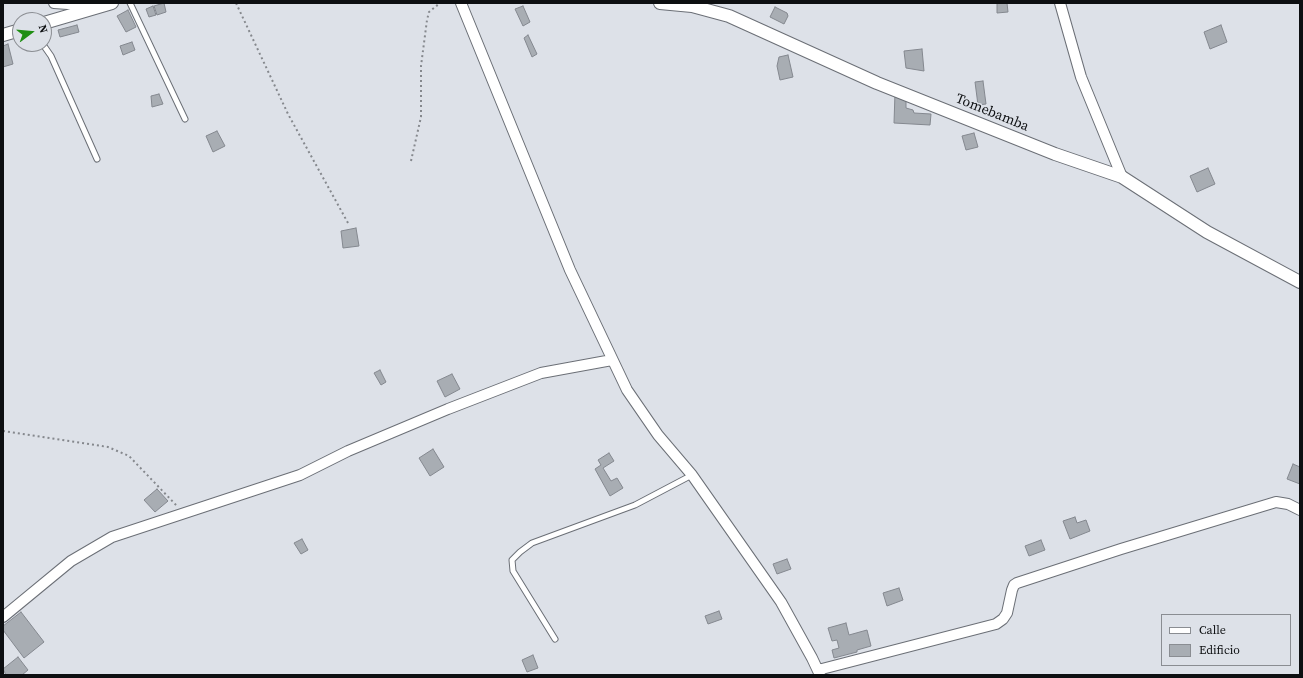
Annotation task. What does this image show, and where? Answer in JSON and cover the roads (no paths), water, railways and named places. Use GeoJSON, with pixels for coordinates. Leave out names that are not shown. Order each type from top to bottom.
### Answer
{"type":"FeatureCollection","features":[{"type":"Feature","properties":{"kind":"street"},"geometry":{"type":"LineString","coordinates":[[54,3],[100,6]]}},
{"type":"Feature","properties":{"kind":"street"},"geometry":{"type":"LineString","coordinates":[[52,21],[112,3]]}},
{"type":"Feature","properties":{"kind":"street"},"geometry":{"type":"LineString","coordinates":[[461,3],[570,270],[627,390],[658,435],[692,475],[781,602],[819,673],[996,624],[1003,619],[1007,613],[1012,590],[1014,585],[1017,583],[1121,549],[1276,502],[1288,504],[1300,510]]}},
{"type":"Feature","properties":{"kind":"street","name":"Tomebamba"},"geometry":{"type":"LineString","coordinates":[[660,3],[692,6],[729,16],[877,83],[1055,154],[1122,177],[1207,232],[1300,282]]}},
{"type":"Feature","properties":{"kind":"street"},"geometry":{"type":"LineString","coordinates":[[1060,3],[1081,77],[1122,177]]}},
{"type":"Feature","properties":{"kind":"street"},"geometry":{"type":"LineString","coordinates":[[3,617],[71,560],[112,537],[300,475],[348,451],[541,373],[612,360]]}},
{"type":"Feature","properties":{"kind":"lane"},"geometry":{"type":"LineString","coordinates":[[130,3],[185,119]]}},
{"type":"Feature","properties":{"kind":"lane"},"geometry":{"type":"LineString","coordinates":[[48,52],[97,159]]}},
{"type":"Feature","properties":{"kind":"lane"},"geometry":{"type":"LineString","coordinates":[[555,639],[513,571],[512,560],[532,543],[635,505],[692,475]]}}]}
